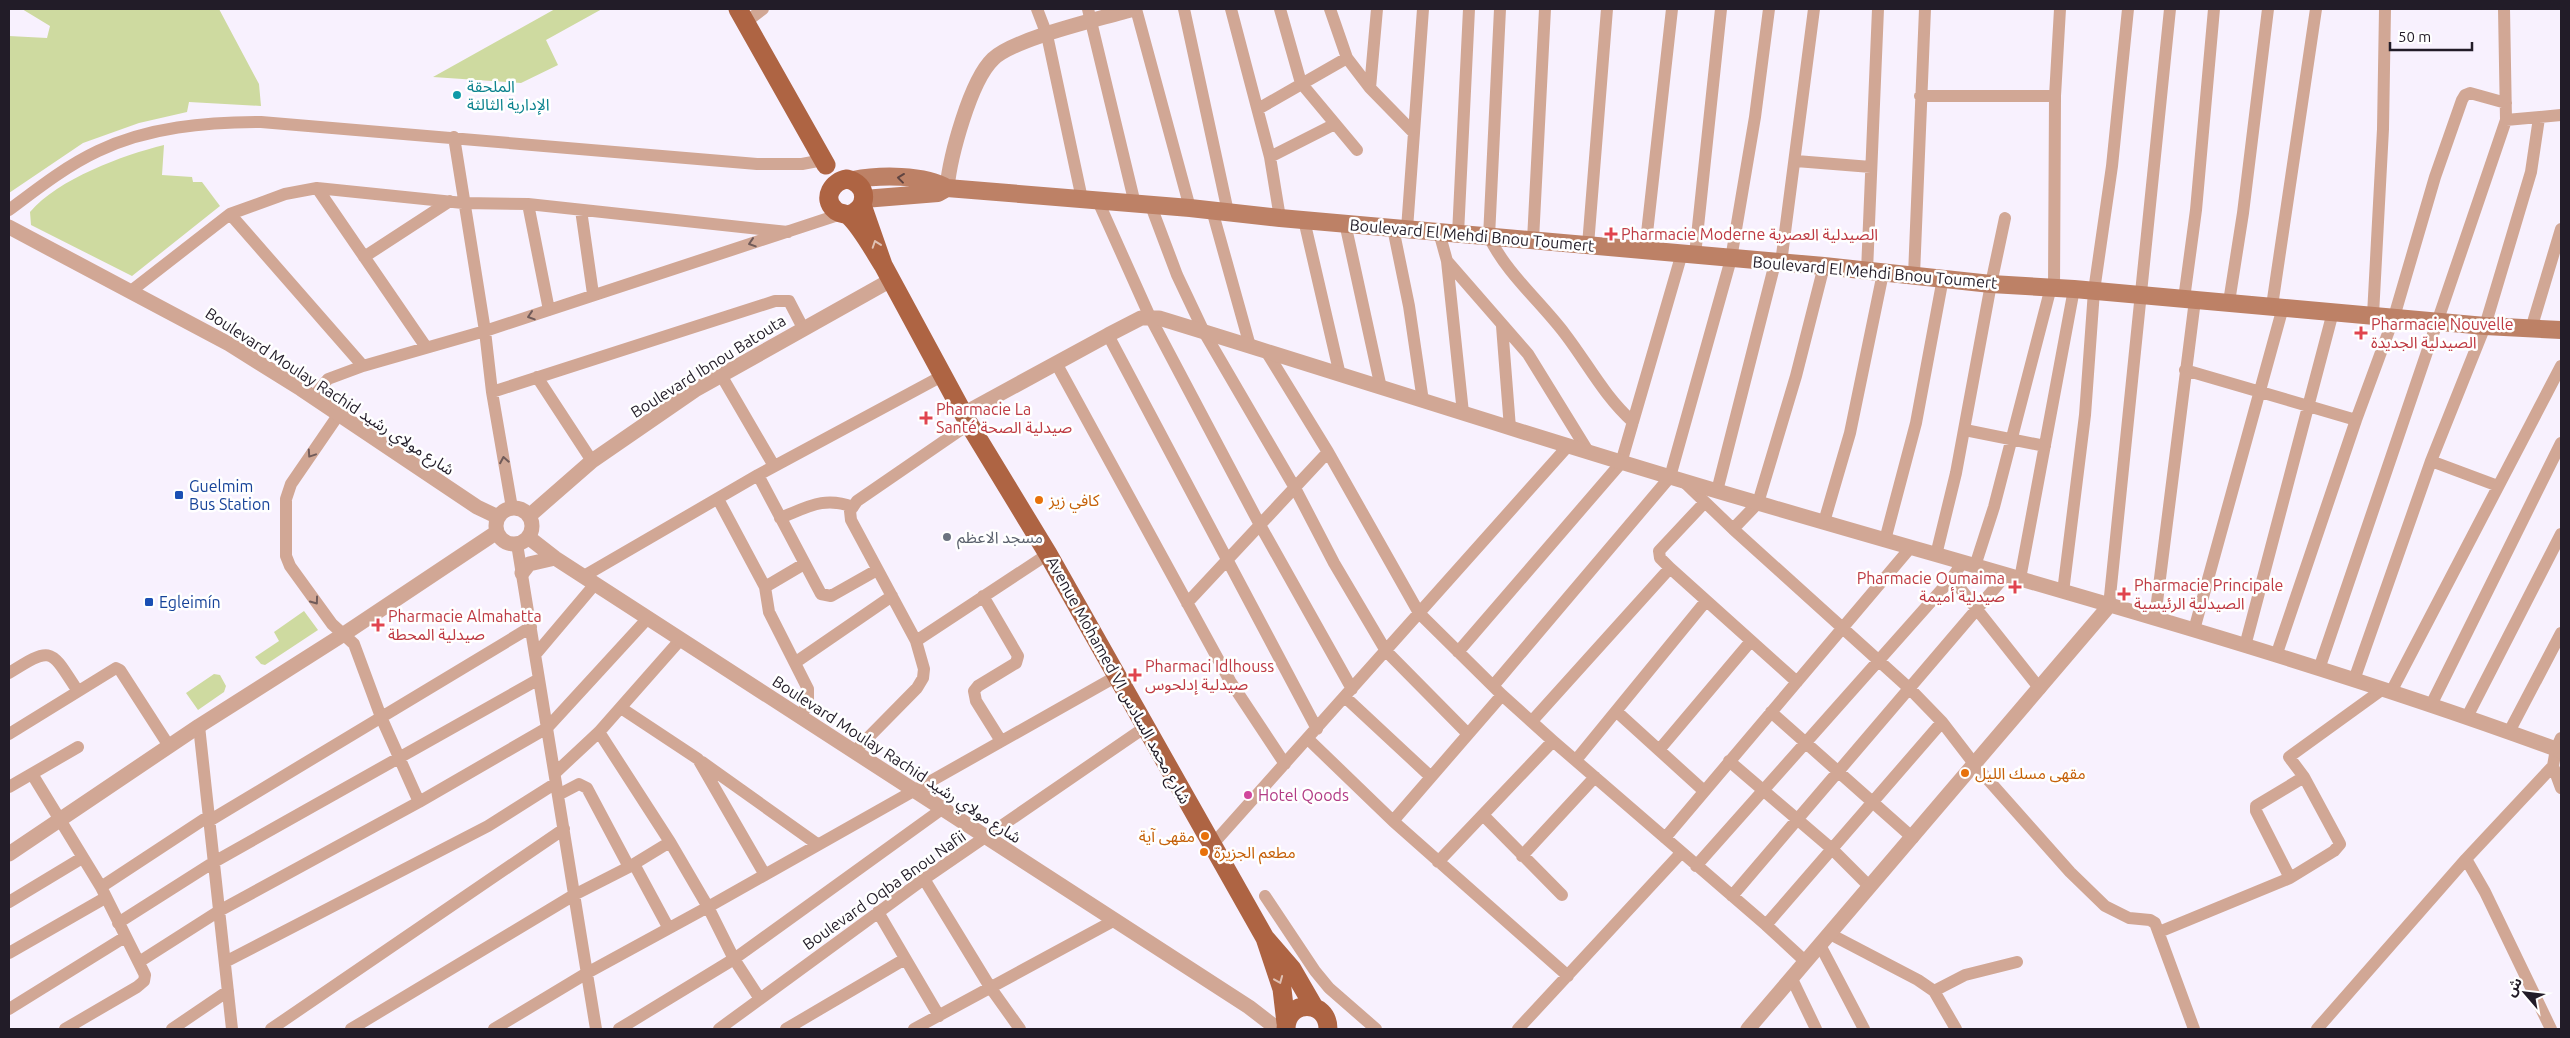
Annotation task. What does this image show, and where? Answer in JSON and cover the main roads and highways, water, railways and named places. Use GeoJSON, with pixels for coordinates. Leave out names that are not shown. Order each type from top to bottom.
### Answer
{"type":"FeatureCollection","features":[{"type":"Feature","properties":{"kind":"main road","name":"Avenue Mohamed VI شارع محمد السادس"},"geometry":{"type":"LineString","coordinates":[[740,12],[824,163],[830,193],[830,204],[854,208]]}},
{"type":"Feature","properties":{"kind":"main road","name":"Avenue Mohamed VI شارع محمد السادس"},"geometry":{"type":"LineString","coordinates":[[824,163],[862,188],[854,208],[942,376],[1048,554],[1144,728],[1265,938],[1282,989],[1286,1021]]}},
{"type":"Feature","properties":{"kind":"main road"},"geometry":{"type":"LineString","coordinates":[[830,193],[835,183],[876,176],[933,182],[947,188]]}},
{"type":"Feature","properties":{"kind":"main road"},"geometry":{"type":"LineString","coordinates":[[854,208],[933,193],[947,188]]}},
{"type":"Feature","properties":{"kind":"main road","name":"Boulevard El Mehdi Bnou Toumert"},"geometry":{"type":"LineString","coordinates":[[947,188],[1190,208],[1280,218],[1824,266],[1991,284],[2052,287],[2229,302],[2485,326],[2561,330]]}},
{"type":"Feature","properties":{"kind":"main road","name":"Avenue Mohamed VI شارع محمد السادس"},"geometry":{"type":"LineString","coordinates":[[1265,938],[1292,968],[1314,1007],[1323,1013],[1329,1028]]}},
{"type":"Feature","properties":{"kind":"main road"},"geometry":{"type":"LineString","coordinates":[[1286,1021],[1302,1006],[1314,1007]]}},
{"type":"Feature","properties":{"kind":"place","name":"الملحقة الإدارية الثالثة"},"geometry":{"type":"Point","coordinates":[457,95]}},
{"type":"Feature","properties":{"kind":"place","name":"Pharmacie Moderne الصيدلية العصرية"},"geometry":{"type":"Point","coordinates":[1611,234]}},
{"type":"Feature","properties":{"kind":"place","name":"Pharmacie Nouvelle الصيدلية الجديدة"},"geometry":{"type":"Point","coordinates":[2361,333]}},
{"type":"Feature","properties":{"kind":"place","name":"Pharmacie La Santé صيدلية الصحة"},"geometry":{"type":"Point","coordinates":[926,418]}},
{"type":"Feature","properties":{"kind":"place","name":"Guelmim Bus Station"},"geometry":{"type":"Point","coordinates":[179,495]}},
{"type":"Feature","properties":{"kind":"place","name":"كافي زيز"},"geometry":{"type":"Point","coordinates":[1039,500]}},
{"type":"Feature","properties":{"kind":"place","name":"مسجد الاعظم"},"geometry":{"type":"Point","coordinates":[947,537]}},
{"type":"Feature","properties":{"kind":"place","name":"Pharmacie Oumaima صيدلية أميمة"},"geometry":{"type":"Point","coordinates":[2015,587]}},
{"type":"Feature","properties":{"kind":"place","name":"Pharmacie Principale الصيدلية الرئيسية"},"geometry":{"type":"Point","coordinates":[2124,594]}},
{"type":"Feature","properties":{"kind":"place","name":"Egleimín"},"geometry":{"type":"Point","coordinates":[149,602]}},
{"type":"Feature","properties":{"kind":"place","name":"Pharmacie Almahatta صيدلية المحطة"},"geometry":{"type":"Point","coordinates":[378,625]}},
{"type":"Feature","properties":{"kind":"place","name":"Pharmaci Idlhouss صيدلية إدلحوس"},"geometry":{"type":"Point","coordinates":[1135,675]}},
{"type":"Feature","properties":{"kind":"place","name":"مقهى مسك الليل"},"geometry":{"type":"Point","coordinates":[1965,773]}},
{"type":"Feature","properties":{"kind":"place","name":"Hotel Qoods"},"geometry":{"type":"Point","coordinates":[1248,795]}},
{"type":"Feature","properties":{"kind":"place","name":"مقهى آية"},"geometry":{"type":"Point","coordinates":[1205,836]}},
{"type":"Feature","properties":{"kind":"place","name":"مطعم الجزيرة"},"geometry":{"type":"Point","coordinates":[1204,852]}}]}
